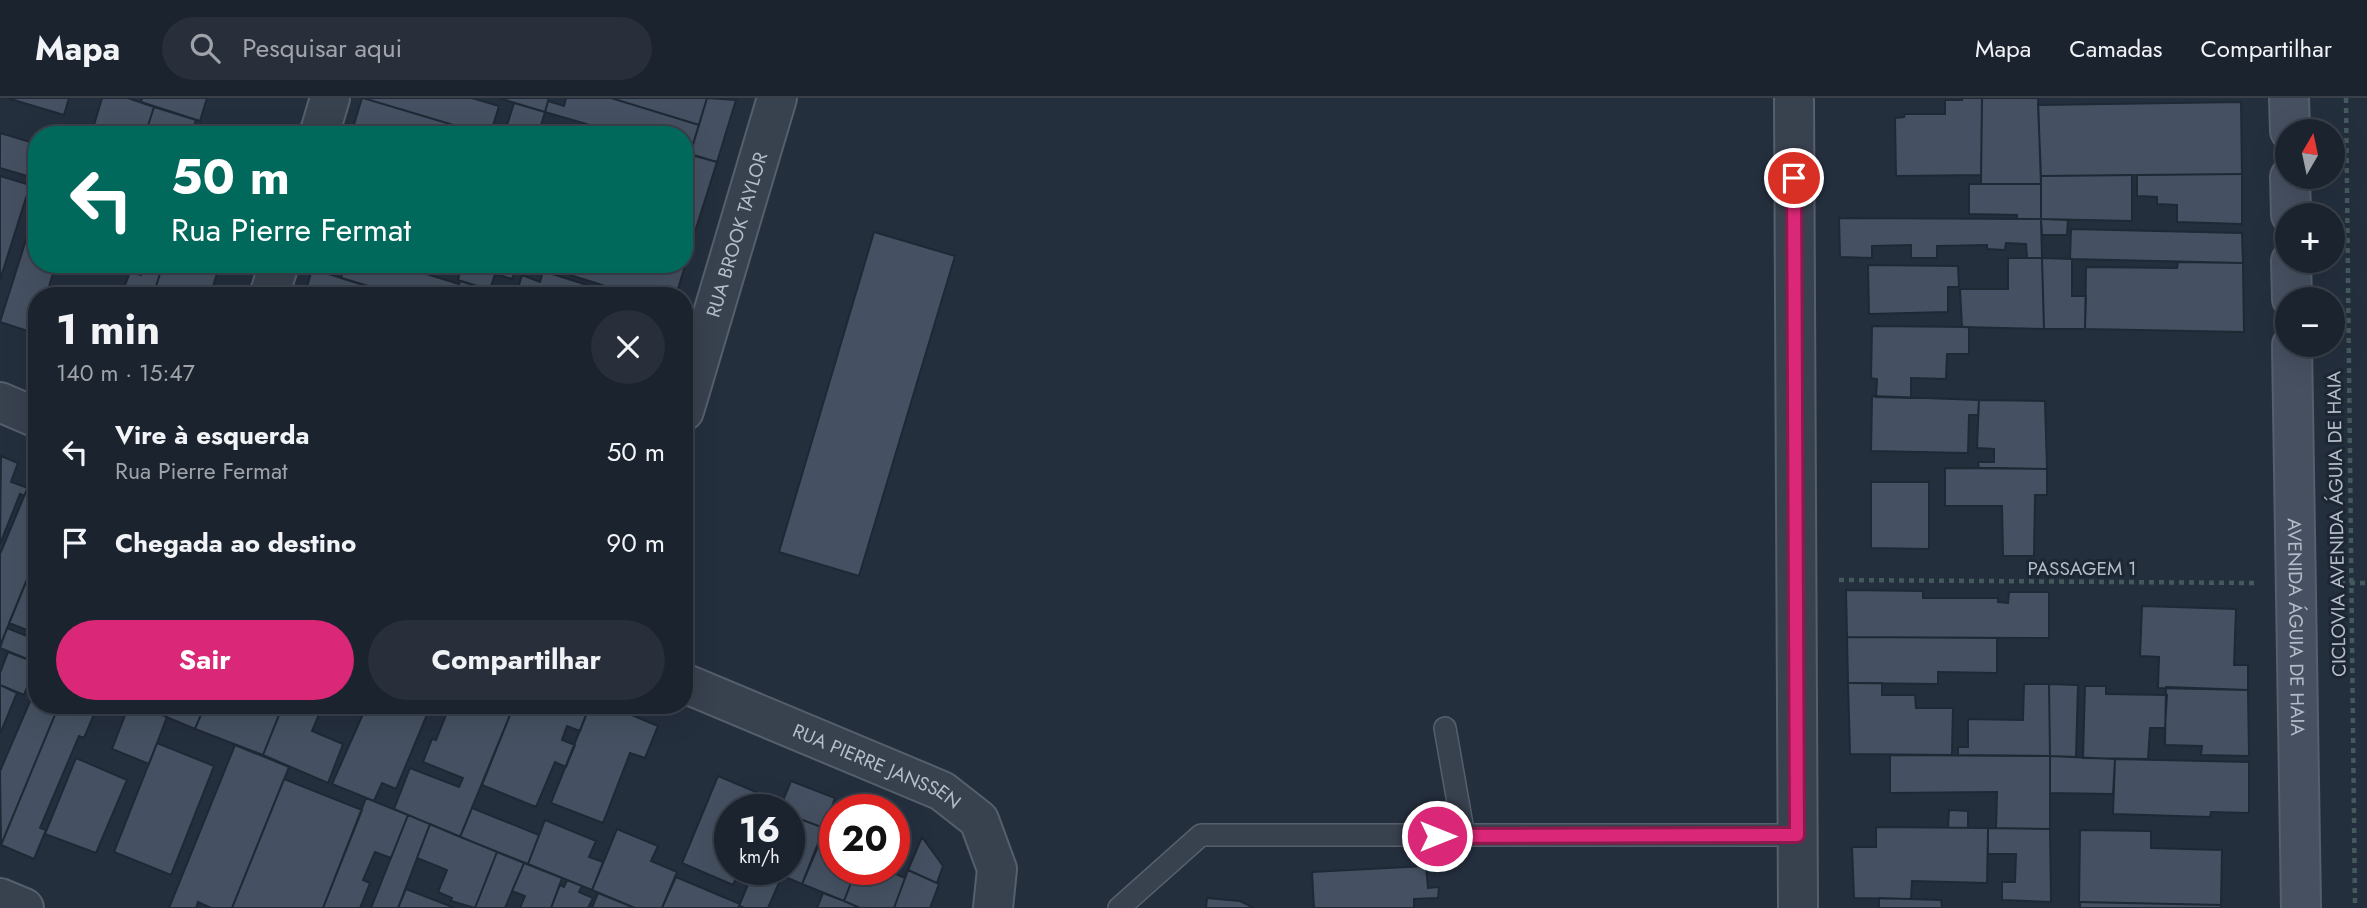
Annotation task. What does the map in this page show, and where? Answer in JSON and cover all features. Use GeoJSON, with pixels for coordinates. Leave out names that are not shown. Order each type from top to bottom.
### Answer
{"type":"FeatureCollection","features":[{"type":"Feature","properties":{"kind":"main road"},"geometry":{"type":"LineString","coordinates":[[2289,98],[2290,119]]}},
{"type":"Feature","properties":{"kind":"main road","name":"AVENIDA ÁGUIA DE HAIA"},"geometry":{"type":"LineString","coordinates":[[2292,357],[2301,908]]}},
{"type":"Feature","properties":{"kind":"street"},"geometry":{"type":"LineString","coordinates":[[321,126],[330,98]]}},
{"type":"Feature","properties":{"kind":"street","name":"RUA BROOK TAYLOR"},"geometry":{"type":"LineString","coordinates":[[693,381],[777,98]]}},
{"type":"Feature","properties":{"kind":"street"},"geometry":{"type":"LineString","coordinates":[[1794,98],[1798,908]]}},
{"type":"Feature","properties":{"kind":"street"},"geometry":{"type":"LineString","coordinates":[[0,402],[28,414]]}},
{"type":"Feature","properties":{"kind":"street","name":"RUA PIERRE JANSSEN"},"geometry":{"type":"LineString","coordinates":[[693,687],[942,791],[979,820],[997,869],[993,908]]}},
{"type":"Feature","properties":{"kind":"street"},"geometry":{"type":"LineString","coordinates":[[0,898],[24,908]]}},
{"type":"Feature","properties":{"kind":"lane"},"geometry":{"type":"LineString","coordinates":[[1445,728],[1464,836]]}},
{"type":"Feature","properties":{"kind":"lane"},"geometry":{"type":"LineString","coordinates":[[1119,908],[1201,835],[1797,835]]}},
{"type":"Feature","properties":{"kind":"path","name":"CICLOVIA AVENIDA ÁGUIA DE HAIA"},"geometry":{"type":"LineString","coordinates":[[2346,98],[2355,908]]}},
{"type":"Feature","properties":{"kind":"path","name":"PASSAGEM 1"},"geometry":{"type":"LineString","coordinates":[[1796,580],[2367,583]]}},
{"type":"Feature","properties":{"kind":"building"},"geometry":{"type":"Polygon","coordinates":[[[7,98],[69,98],[64,115],[7,98]]]}},
{"type":"Feature","properties":{"kind":"building"},"geometry":{"type":"Polygon","coordinates":[[[102,98],[128,98],[154,107],[148,126],[94,126],[102,98]]]}},
{"type":"Feature","properties":{"kind":"building"},"geometry":{"type":"Polygon","coordinates":[[[142,98],[207,98],[200,121],[141,102],[142,98]]]}},
{"type":"Feature","properties":{"kind":"building"},"geometry":{"type":"Polygon","coordinates":[[[362,98],[457,126],[354,126],[362,98]]]}},
{"type":"Feature","properties":{"kind":"building"},"geometry":{"type":"Polygon","coordinates":[[[363,98],[472,98],[499,106],[493,126],[457,126],[363,98]]]}},
{"type":"Feature","properties":{"kind":"building"},"geometry":{"type":"Polygon","coordinates":[[[499,98],[549,98],[545,112],[499,98]]]}},
{"type":"Feature","properties":{"kind":"building"},"geometry":{"type":"Polygon","coordinates":[[[566,98],[611,98],[699,125],[693,144],[693,126],[593,126],[545,112],[548,101],[564,106],[566,98]]]}},
{"type":"Feature","properties":{"kind":"building"},"geometry":{"type":"Polygon","coordinates":[[[611,98],[707,98],[699,125],[611,98]]]}},
{"type":"Feature","properties":{"kind":"building"},"geometry":{"type":"Polygon","coordinates":[[[707,98],[736,100],[717,162],[693,155],[693,144],[707,98]]]}},
{"type":"Feature","properties":{"kind":"building"},"geometry":{"type":"Polygon","coordinates":[[[1982,98],[1981,175],[1896,176],[1895,118],[1904,117],[1905,114],[1945,114],[1945,100],[1982,98]]]}},
{"type":"Feature","properties":{"kind":"building"},"geometry":{"type":"Polygon","coordinates":[[[1982,98],[2038,98],[2041,184],[1981,184],[1982,98]]]}},
{"type":"Feature","properties":{"kind":"building"},"geometry":{"type":"Polygon","coordinates":[[[2241,102],[2242,174],[2041,176],[2038,105],[2241,102]]]}},
{"type":"Feature","properties":{"kind":"building"},"geometry":{"type":"Polygon","coordinates":[[[514,103],[545,112],[541,126],[507,126],[514,103]]]}},
{"type":"Feature","properties":{"kind":"building"},"geometry":{"type":"Polygon","coordinates":[[[154,107],[196,120],[194,126],[148,126],[154,107]]]}},
{"type":"Feature","properties":{"kind":"building"},"geometry":{"type":"Polygon","coordinates":[[[0,133],[28,141],[28,176],[0,168],[0,133]]]}},
{"type":"Feature","properties":{"kind":"building"},"geometry":{"type":"Polygon","coordinates":[[[693,155],[717,162],[693,238],[693,155]]]}},
{"type":"Feature","properties":{"kind":"building"},"geometry":{"type":"Polygon","coordinates":[[[2242,174],[2242,224],[2177,222],[2177,205],[2157,204],[2157,197],[2137,196],[2137,175],[2242,174]]]}},
{"type":"Feature","properties":{"kind":"building"},"geometry":{"type":"Polygon","coordinates":[[[2132,175],[2132,221],[2041,219],[2041,176],[2132,175]]]}},
{"type":"Feature","properties":{"kind":"building"},"geometry":{"type":"Polygon","coordinates":[[[0,176],[28,184],[28,191],[0,280],[0,176]]]}},
{"type":"Feature","properties":{"kind":"building"},"geometry":{"type":"Polygon","coordinates":[[[1969,184],[2041,184],[2041,219],[2017,219],[2017,215],[1969,214],[1969,184]]]}},
{"type":"Feature","properties":{"kind":"building"},"geometry":{"type":"Polygon","coordinates":[[[1839,218],[2041,219],[2042,258],[2027,258],[2026,244],[2006,243],[2005,250],[1987,249],[1987,245],[1937,246],[1937,258],[1911,258],[1911,245],[1872,246],[1872,258],[1840,257],[1839,218]]]}},
{"type":"Feature","properties":{"kind":"building"},"geometry":{"type":"Polygon","coordinates":[[[2041,219],[2068,220],[2067,235],[2042,235],[2041,219]]]}},
{"type":"Feature","properties":{"kind":"building"},"geometry":{"type":"Polygon","coordinates":[[[2071,229],[2242,233],[2243,263],[2070,259],[2071,229]]]}},
{"type":"Feature","properties":{"kind":"building"},"geometry":{"type":"Polygon","coordinates":[[[874,232],[955,256],[859,576],[779,552],[874,232]]]}},
{"type":"Feature","properties":{"kind":"building"},"geometry":{"type":"Polygon","coordinates":[[[28,233],[28,273],[53,273],[49,287],[28,287],[28,331],[0,322],[28,233]]]}},
{"type":"Feature","properties":{"kind":"building"},"geometry":{"type":"Polygon","coordinates":[[[2008,258],[2042,258],[2044,329],[1962,327],[1960,289],[2008,289],[2008,258]]]}},
{"type":"Feature","properties":{"kind":"building"},"geometry":{"type":"Polygon","coordinates":[[[2042,258],[2072,259],[2072,296],[2086,296],[2085,329],[2044,329],[2042,258]]]}},
{"type":"Feature","properties":{"kind":"building"},"geometry":{"type":"Polygon","coordinates":[[[2178,262],[2243,263],[2244,332],[2085,329],[2086,267],[2177,268],[2178,262]]]}},
{"type":"Feature","properties":{"kind":"building"},"geometry":{"type":"Polygon","coordinates":[[[1868,265],[1958,266],[1959,287],[1948,287],[1948,312],[1869,314],[1868,265]]]}},
{"type":"Feature","properties":{"kind":"building"},"geometry":{"type":"Polygon","coordinates":[[[130,273],[160,273],[156,287],[124,287],[130,273]]]}},
{"type":"Feature","properties":{"kind":"building"},"geometry":{"type":"Polygon","coordinates":[[[160,273],[217,273],[213,287],[156,287],[160,273]]]}},
{"type":"Feature","properties":{"kind":"building"},"geometry":{"type":"Polygon","coordinates":[[[311,273],[325,273],[371,287],[307,287],[311,273]]]}},
{"type":"Feature","properties":{"kind":"building"},"geometry":{"type":"Polygon","coordinates":[[[342,273],[423,273],[459,284],[458,287],[370,287],[341,278],[342,273]]]}},
{"type":"Feature","properties":{"kind":"building"},"geometry":{"type":"Polygon","coordinates":[[[460,273],[495,273],[491,287],[480,287],[458,280],[460,273]]]}},
{"type":"Feature","properties":{"kind":"building"},"geometry":{"type":"Polygon","coordinates":[[[495,273],[514,273],[512,279],[495,273]]]}},
{"type":"Feature","properties":{"kind":"building"},"geometry":{"type":"Polygon","coordinates":[[[542,273],[549,273],[594,287],[518,287],[522,275],[540,282],[542,273]]]}},
{"type":"Feature","properties":{"kind":"building"},"geometry":{"type":"Polygon","coordinates":[[[683,273],[679,287],[608,287],[570,275],[683,273]]]}},
{"type":"Feature","properties":{"kind":"building"},"geometry":{"type":"Polygon","coordinates":[[[460,281],[480,287],[458,287],[460,281]]]}},
{"type":"Feature","properties":{"kind":"building"},"geometry":{"type":"Polygon","coordinates":[[[1872,326],[1969,327],[1969,354],[1947,354],[1946,379],[1911,378],[1911,398],[1876,397],[1877,379],[1871,378],[1872,326]]]}},
{"type":"Feature","properties":{"kind":"building"},"geometry":{"type":"Polygon","coordinates":[[[1872,396],[1979,400],[1978,415],[1969,415],[1968,453],[1871,451],[1872,396]]]}},
{"type":"Feature","properties":{"kind":"building"},"geometry":{"type":"Polygon","coordinates":[[[1979,400],[2045,401],[2047,469],[1979,468],[1978,462],[1994,462],[1994,449],[1977,448],[1979,400]]]}},
{"type":"Feature","properties":{"kind":"building"},"geometry":{"type":"Polygon","coordinates":[[[1,456],[18,463],[11,482],[28,488],[24,496],[20,494],[0,544],[1,456]]]}},
{"type":"Feature","properties":{"kind":"building"},"geometry":{"type":"Polygon","coordinates":[[[1945,468],[2047,469],[2047,495],[2035,495],[2034,556],[2003,556],[2002,506],[1945,506],[1945,468]]]}},
{"type":"Feature","properties":{"kind":"building"},"geometry":{"type":"Polygon","coordinates":[[[1871,482],[1929,482],[1929,549],[1871,548],[1871,482]]]}},
{"type":"Feature","properties":{"kind":"building"},"geometry":{"type":"Polygon","coordinates":[[[28,487],[28,577],[0,646],[0,554],[28,487]]]}},
{"type":"Feature","properties":{"kind":"building"},"geometry":{"type":"Polygon","coordinates":[[[28,577],[28,630],[9,623],[28,577]]]}},
{"type":"Feature","properties":{"kind":"building"},"geometry":{"type":"Polygon","coordinates":[[[1846,590],[1923,591],[1923,598],[1998,598],[1998,602],[2008,603],[2009,592],[2049,592],[2049,638],[1847,637],[1846,590]]]}},
{"type":"Feature","properties":{"kind":"building"},"geometry":{"type":"Polygon","coordinates":[[[2142,606],[2236,609],[2234,665],[2248,665],[2248,690],[2158,688],[2159,657],[2140,656],[2142,606]]]}},
{"type":"Feature","properties":{"kind":"building"},"geometry":{"type":"Polygon","coordinates":[[[7,628],[28,636],[28,659],[0,648],[7,628]]]}},
{"type":"Feature","properties":{"kind":"building"},"geometry":{"type":"Polygon","coordinates":[[[1847,637],[1997,638],[1997,673],[1938,672],[1938,684],[1848,683],[1847,637]]]}},
{"type":"Feature","properties":{"kind":"building"},"geometry":{"type":"Polygon","coordinates":[[[8,652],[28,660],[28,685],[24,695],[0,685],[0,673],[8,652]]]}},
{"type":"Feature","properties":{"kind":"building"},"geometry":{"type":"Polygon","coordinates":[[[1848,683],[1882,683],[1882,695],[1915,695],[1916,708],[1953,708],[1952,755],[1850,754],[1848,683]]]}},
{"type":"Feature","properties":{"kind":"building"},"geometry":{"type":"Polygon","coordinates":[[[2024,684],[2049,684],[2050,756],[1958,755],[1958,747],[1968,747],[1968,719],[2023,720],[2024,684]]]}},
{"type":"Feature","properties":{"kind":"building"},"geometry":{"type":"Polygon","coordinates":[[[2049,684],[2078,685],[2076,757],[2050,756],[2049,684]]]}},
{"type":"Feature","properties":{"kind":"building"},"geometry":{"type":"Polygon","coordinates":[[[0,685],[17,693],[0,734],[0,685]]]}},
{"type":"Feature","properties":{"kind":"building"},"geometry":{"type":"Polygon","coordinates":[[[2085,686],[2106,686],[2106,694],[2167,695],[2165,728],[2150,728],[2148,759],[2083,758],[2085,686]]]}},
{"type":"Feature","properties":{"kind":"building"},"geometry":{"type":"Polygon","coordinates":[[[2166,687],[2248,690],[2249,756],[2201,755],[2202,746],[2165,745],[2166,687]]]}},
{"type":"Feature","properties":{"kind":"building"},"geometry":{"type":"Polygon","coordinates":[[[28,706],[28,714],[55,714],[1,845],[0,771],[28,706]]]}},
{"type":"Feature","properties":{"kind":"building"},"geometry":{"type":"Polygon","coordinates":[[[55,714],[94,714],[84,738],[79,736],[40,828],[46,830],[34,859],[1,845],[55,714]]]}},
{"type":"Feature","properties":{"kind":"building"},"geometry":{"type":"Polygon","coordinates":[[[126,714],[160,714],[167,717],[149,764],[112,749],[126,714]]]}},
{"type":"Feature","properties":{"kind":"building"},"geometry":{"type":"Polygon","coordinates":[[[159,714],[201,714],[195,729],[159,714]]]}},
{"type":"Feature","properties":{"kind":"building"},"geometry":{"type":"Polygon","coordinates":[[[201,714],[279,714],[263,755],[195,729],[201,714]]]}},
{"type":"Feature","properties":{"kind":"building"},"geometry":{"type":"Polygon","coordinates":[[[279,714],[319,714],[312,731],[343,744],[328,783],[263,755],[279,714]]]}},
{"type":"Feature","properties":{"kind":"building"},"geometry":{"type":"Polygon","coordinates":[[[363,714],[427,714],[396,789],[382,783],[374,801],[332,784],[363,714]]]}},
{"type":"Feature","properties":{"kind":"building"},"geometry":{"type":"Polygon","coordinates":[[[446,714],[510,714],[460,837],[394,809],[410,768],[459,787],[463,778],[423,762],[432,739],[436,740],[446,714]]]}},
{"type":"Feature","properties":{"kind":"building"},"geometry":{"type":"Polygon","coordinates":[[[510,714],[587,714],[580,731],[567,726],[562,740],[575,745],[566,767],[555,762],[536,807],[482,785],[510,714]]]}},
{"type":"Feature","properties":{"kind":"building"},"geometry":{"type":"Polygon","coordinates":[[[586,714],[629,714],[658,726],[645,758],[630,753],[603,823],[551,803],[586,714]]]}},
{"type":"Feature","properties":{"kind":"building"},"geometry":{"type":"Polygon","coordinates":[[[157,743],[214,766],[171,875],[114,852],[157,743]]]}},
{"type":"Feature","properties":{"kind":"building"},"geometry":{"type":"Polygon","coordinates":[[[235,745],[289,767],[232,908],[211,908],[198,902],[196,908],[169,908],[235,745]]]}},
{"type":"Feature","properties":{"kind":"building"},"geometry":{"type":"Polygon","coordinates":[[[1890,755],[2050,756],[2050,829],[1996,828],[1997,792],[1890,793],[1890,755]]]}},
{"type":"Feature","properties":{"kind":"building"},"geometry":{"type":"Polygon","coordinates":[[[2050,756],[2115,759],[2113,794],[2050,793],[2050,756]]]}},
{"type":"Feature","properties":{"kind":"building"},"geometry":{"type":"Polygon","coordinates":[[[76,758],[127,780],[96,853],[45,834],[76,758]]]}},
{"type":"Feature","properties":{"kind":"building"},"geometry":{"type":"Polygon","coordinates":[[[2115,759],[2249,762],[2249,813],[2211,812],[2210,817],[2113,814],[2115,759]]]}},
{"type":"Feature","properties":{"kind":"building"},"geometry":{"type":"Polygon","coordinates":[[[718,776],[761,794],[714,794],[714,877],[682,863],[718,776]]]}},
{"type":"Feature","properties":{"kind":"building"},"geometry":{"type":"Polygon","coordinates":[[[284,779],[362,810],[323,908],[232,908],[284,779]]]}},
{"type":"Feature","properties":{"kind":"building"},"geometry":{"type":"Polygon","coordinates":[[[791,781],[825,794],[819,794],[819,826],[805,821],[805,794],[786,794],[791,781]]]}},
{"type":"Feature","properties":{"kind":"building"},"geometry":{"type":"Polygon","coordinates":[[[366,798],[408,815],[391,858],[375,852],[363,880],[370,883],[360,908],[323,908],[366,798]]]}},
{"type":"Feature","properties":{"kind":"building"},"geometry":{"type":"Polygon","coordinates":[[[472,808],[539,835],[528,864],[460,837],[472,808]]]}},
{"type":"Feature","properties":{"kind":"building"},"geometry":{"type":"Polygon","coordinates":[[[1949,810],[1968,811],[1968,828],[1948,828],[1949,810]]]}},
{"type":"Feature","properties":{"kind":"building"},"geometry":{"type":"Polygon","coordinates":[[[408,815],[430,824],[398,908],[371,908],[408,815]]]}},
{"type":"Feature","properties":{"kind":"building"},"geometry":{"type":"Polygon","coordinates":[[[545,820],[596,841],[589,857],[603,862],[592,890],[528,864],[545,820]]]}},
{"type":"Feature","properties":{"kind":"building"},"geometry":{"type":"Polygon","coordinates":[[[805,821],[819,826],[819,841],[805,876],[805,821]]]}},
{"type":"Feature","properties":{"kind":"building"},"geometry":{"type":"Polygon","coordinates":[[[430,824],[497,852],[475,908],[451,901],[452,898],[438,892],[447,870],[417,858],[430,824]]]}},
{"type":"Feature","properties":{"kind":"building"},"geometry":{"type":"Polygon","coordinates":[[[1876,827],[1988,828],[1987,883],[1912,881],[1911,899],[1854,898],[1852,847],[1876,847],[1876,827]]]}},
{"type":"Feature","properties":{"kind":"building"},"geometry":{"type":"Polygon","coordinates":[[[1988,828],[2050,829],[2051,902],[2002,900],[2002,882],[2015,882],[2016,854],[1988,854],[1988,828]]]}},
{"type":"Feature","properties":{"kind":"building"},"geometry":{"type":"Polygon","coordinates":[[[617,829],[658,846],[651,861],[677,872],[662,908],[635,908],[592,890],[617,829]]]}},
{"type":"Feature","properties":{"kind":"building"},"geometry":{"type":"Polygon","coordinates":[[[2080,830],[2151,831],[2151,848],[2222,850],[2221,905],[2079,902],[2080,830]]]}},
{"type":"Feature","properties":{"kind":"building"},"geometry":{"type":"Polygon","coordinates":[[[922,837],[943,866],[937,883],[910,871],[922,837]]]}},
{"type":"Feature","properties":{"kind":"building"},"geometry":{"type":"Polygon","coordinates":[[[819,844],[819,885],[850,885],[844,901],[804,885],[805,877],[819,844]]]}},
{"type":"Feature","properties":{"kind":"building"},"geometry":{"type":"Polygon","coordinates":[[[497,852],[524,863],[505,908],[475,908],[497,852]]]}},
{"type":"Feature","properties":{"kind":"building"},"geometry":{"type":"Polygon","coordinates":[[[524,863],[562,878],[551,908],[520,908],[525,896],[512,891],[524,863]]]}},
{"type":"Feature","properties":{"kind":"building"},"geometry":{"type":"Polygon","coordinates":[[[1426,866],[1428,888],[1439,887],[1438,898],[1414,899],[1414,908],[1314,908],[1312,872],[1426,866]]]}},
{"type":"Feature","properties":{"kind":"building"},"geometry":{"type":"Polygon","coordinates":[[[910,871],[939,884],[930,908],[894,908],[902,885],[910,885],[910,871]]]}},
{"type":"Feature","properties":{"kind":"building"},"geometry":{"type":"Polygon","coordinates":[[[676,877],[740,904],[738,908],[662,908],[676,877]]]}},
{"type":"Feature","properties":{"kind":"building"},"geometry":{"type":"Polygon","coordinates":[[[567,880],[582,886],[579,892],[593,898],[588,908],[551,908],[560,885],[564,887],[567,880]]]}},
{"type":"Feature","properties":{"kind":"building"},"geometry":{"type":"Polygon","coordinates":[[[748,885],[778,885],[768,908],[739,906],[748,885]]]}},
{"type":"Feature","properties":{"kind":"building"},"geometry":{"type":"Polygon","coordinates":[[[850,885],[902,885],[894,908],[860,908],[844,901],[850,885]]]}},
{"type":"Feature","properties":{"kind":"building"},"geometry":{"type":"Polygon","coordinates":[[[406,889],[455,908],[398,908],[406,889]]]}},
{"type":"Feature","properties":{"kind":"building"},"geometry":{"type":"Polygon","coordinates":[[[598,893],[630,906],[592,908],[598,893]]]}},
{"type":"Feature","properties":{"kind":"building"},"geometry":{"type":"Polygon","coordinates":[[[823,893],[844,901],[860,908],[817,908],[823,893]]]}},
{"type":"Feature","properties":{"kind":"building"},"geometry":{"type":"Polygon","coordinates":[[[1207,898],[1240,901],[1254,908],[1206,908],[1207,898]]]}},
{"type":"Feature","properties":{"kind":"building"},"geometry":{"type":"Polygon","coordinates":[[[1879,898],[1941,900],[1942,908],[1879,908],[1879,898]]]}},
{"type":"Feature","properties":{"kind":"building"},"geometry":{"type":"Polygon","coordinates":[[[2080,902],[2221,905],[2221,908],[2080,908],[2080,902]]]}},
{"type":"Feature","properties":{"kind":"route"},"geometry":{"type":"LineString","coordinates":[[1437,836],[1797,835],[1794,178]]}}]}
